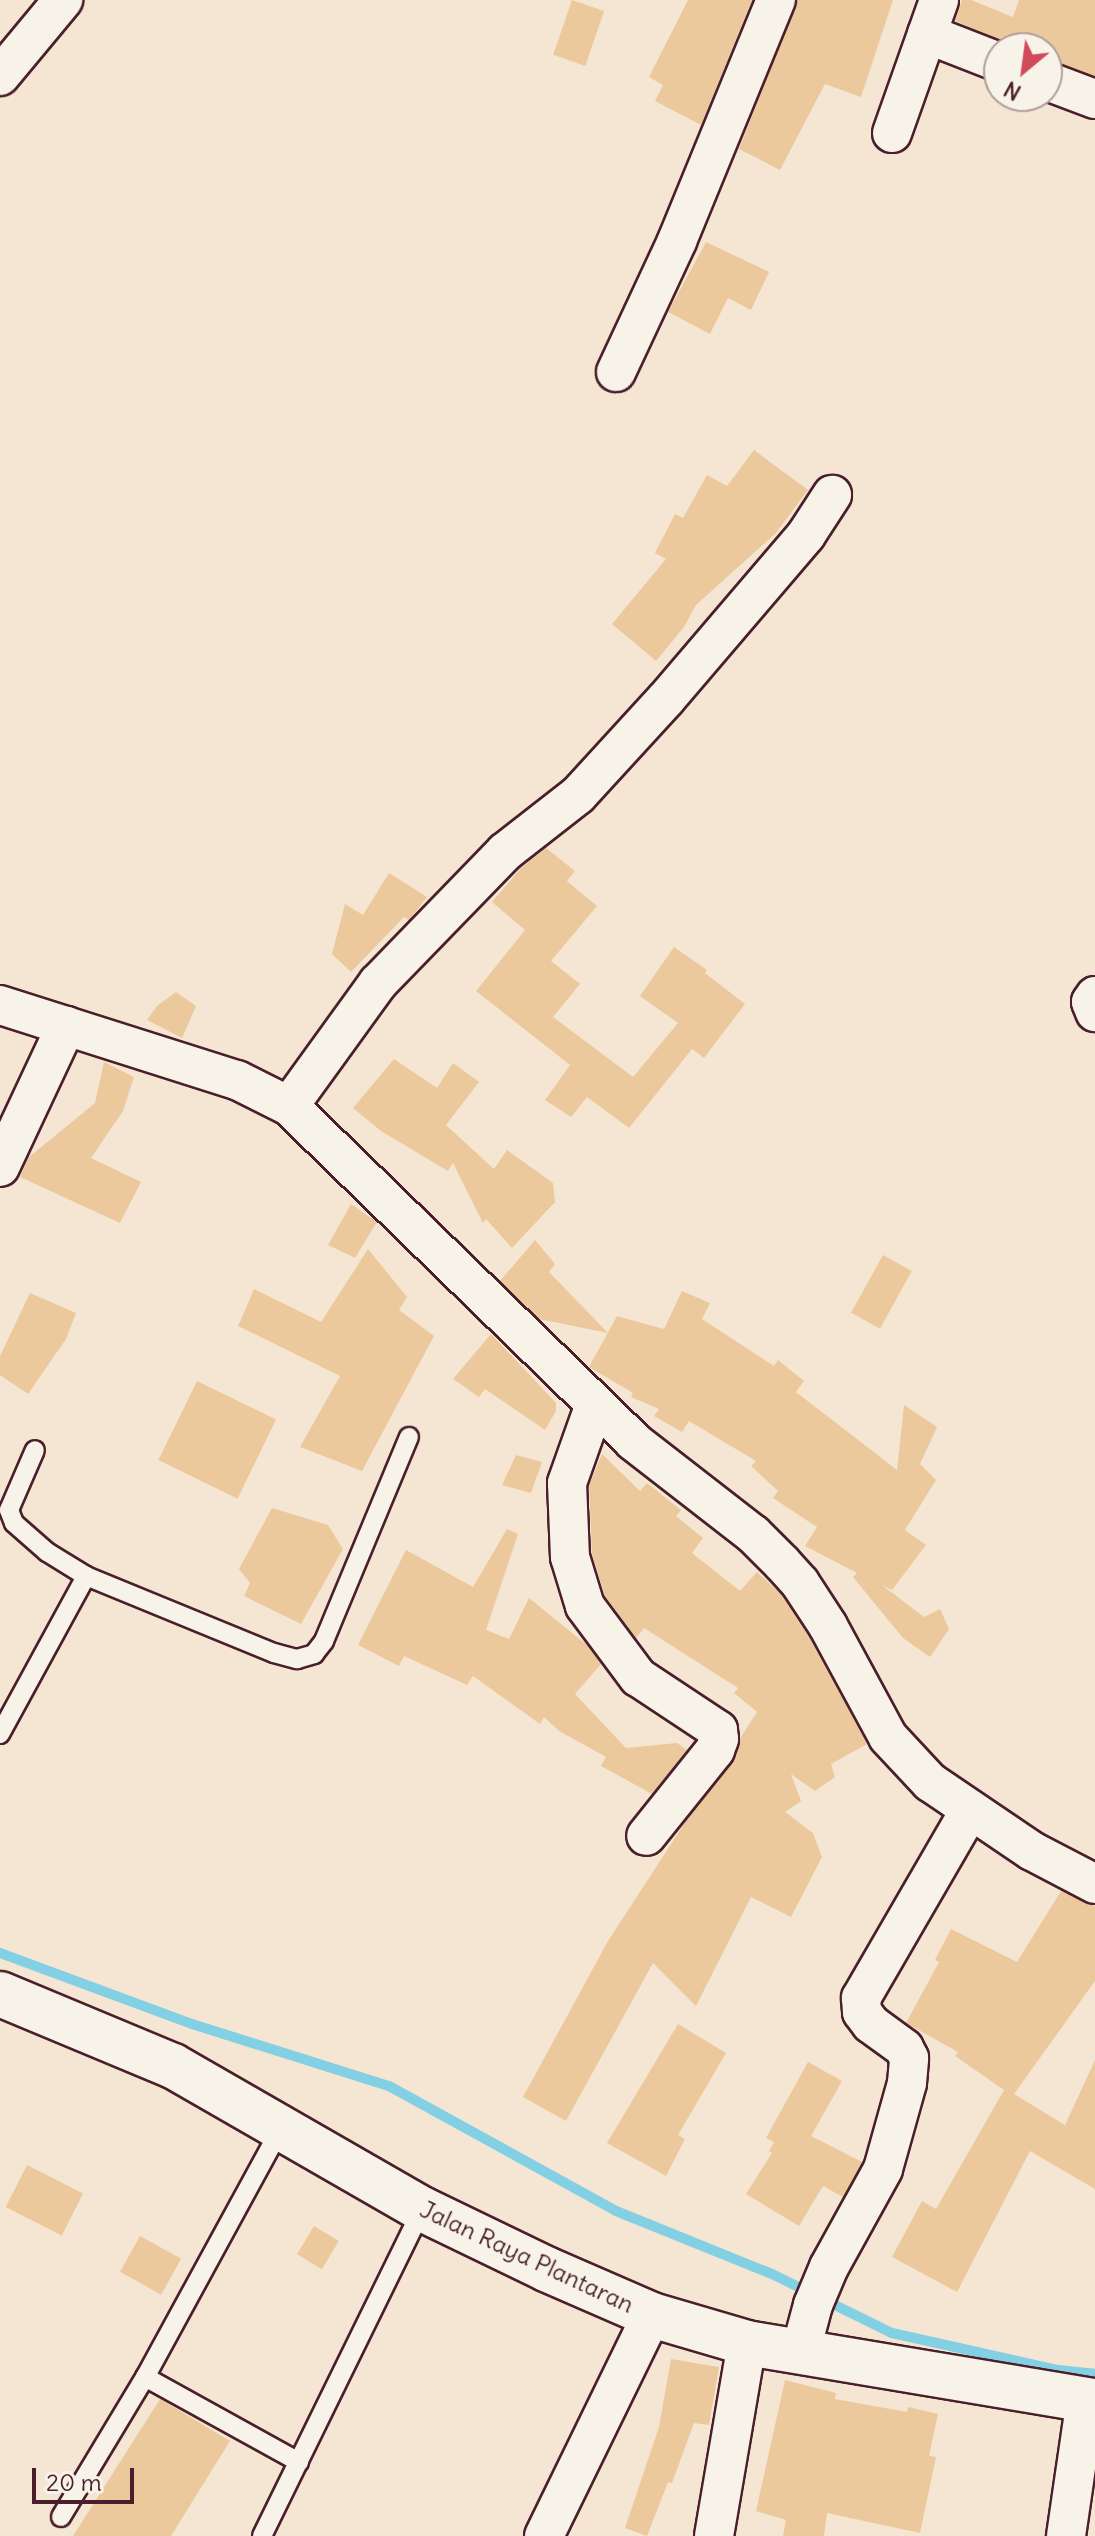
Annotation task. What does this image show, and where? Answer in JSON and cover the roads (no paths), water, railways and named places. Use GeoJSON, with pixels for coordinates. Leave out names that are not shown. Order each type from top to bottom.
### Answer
{"type":"FeatureCollection","features":[{"type":"Feature","properties":{"kind":"main road","name":"Jalan Raya Plantaran"},"geometry":{"type":"LineString","coordinates":[[0,1994],[173,2066],[422,2209],[652,2315],[747,2343],[1091,2400]]}},
{"type":"Feature","properties":{"kind":"street"},"geometry":{"type":"LineString","coordinates":[[0,76],[63,0]]}},
{"type":"Feature","properties":{"kind":"street"},"geometry":{"type":"LineString","coordinates":[[616,372],[677,241],[776,0]]}},
{"type":"Feature","properties":{"kind":"street"},"geometry":{"type":"LineString","coordinates":[[892,133],[933,17],[983,51]]}},
{"type":"Feature","properties":{"kind":"street"},"geometry":{"type":"LineString","coordinates":[[1063,87],[1095,99]]}},
{"type":"Feature","properties":{"kind":"street"},"geometry":{"type":"LineString","coordinates":[[289,1106],[378,983],[505,852],[578,795],[666,699],[796,547],[832,495]]}},
{"type":"Feature","properties":{"kind":"street"},"geometry":{"type":"LineString","coordinates":[[1095,996],[1091,1002],[1095,1012]]}},
{"type":"Feature","properties":{"kind":"street"},"geometry":{"type":"LineString","coordinates":[[0,1005],[237,1080],[289,1106],[633,1441],[753,1534],[800,1583],[828,1626],[888,1737],[930,1782],[969,1812],[1095,1884]]}},
{"type":"Feature","properties":{"kind":"street"},"geometry":{"type":"LineString","coordinates":[[0,1167],[66,1026]]}},
{"type":"Feature","properties":{"kind":"street"},"geometry":{"type":"LineString","coordinates":[[595,1404],[567,1483],[570,1557],[585,1606],[638,1677],[718,1730],[715,1750],[646,1836]]}},
{"type":"Feature","properties":{"kind":"street"},"geometry":{"type":"LineString","coordinates":[[801,2350],[813,2305],[829,2267],[883,2169],[907,2083],[909,2058],[904,2048],[871,2024],[862,2012],[861,1998],[969,1812]]}},
{"type":"Feature","properties":{"kind":"street"},"geometry":{"type":"LineString","coordinates":[[544,2536],[652,2315]]}},
{"type":"Feature","properties":{"kind":"street"},"geometry":{"type":"LineString","coordinates":[[714,2536],[747,2343]]}},
{"type":"Feature","properties":{"kind":"street"},"geometry":{"type":"LineString","coordinates":[[1066,2536],[1091,2400]]}},
{"type":"Feature","properties":{"kind":"lane"},"geometry":{"type":"LineString","coordinates":[[35,1450],[9,1510],[14,1523],[47,1552],[86,1576],[274,1653],[297,1659],[314,1654],[324,1641],[409,1437]]}},
{"type":"Feature","properties":{"kind":"lane"},"geometry":{"type":"LineString","coordinates":[[0,1733],[86,1576]]}},
{"type":"Feature","properties":{"kind":"lane"},"geometry":{"type":"LineString","coordinates":[[61,2517],[145,2377],[281,2128]]}},
{"type":"Feature","properties":{"kind":"lane"},"geometry":{"type":"LineString","coordinates":[[262,2536],[422,2209]]}},
{"type":"Feature","properties":{"kind":"lane"},"geometry":{"type":"LineString","coordinates":[[145,2377],[299,2462]]}},
{"type":"Feature","properties":{"kind":"waterway"},"geometry":{"type":"LineString","coordinates":[[0,1953],[192,2024],[389,2086],[616,2211],[772,2274],[892,2333],[1058,2370],[1095,2374]]}}]}
